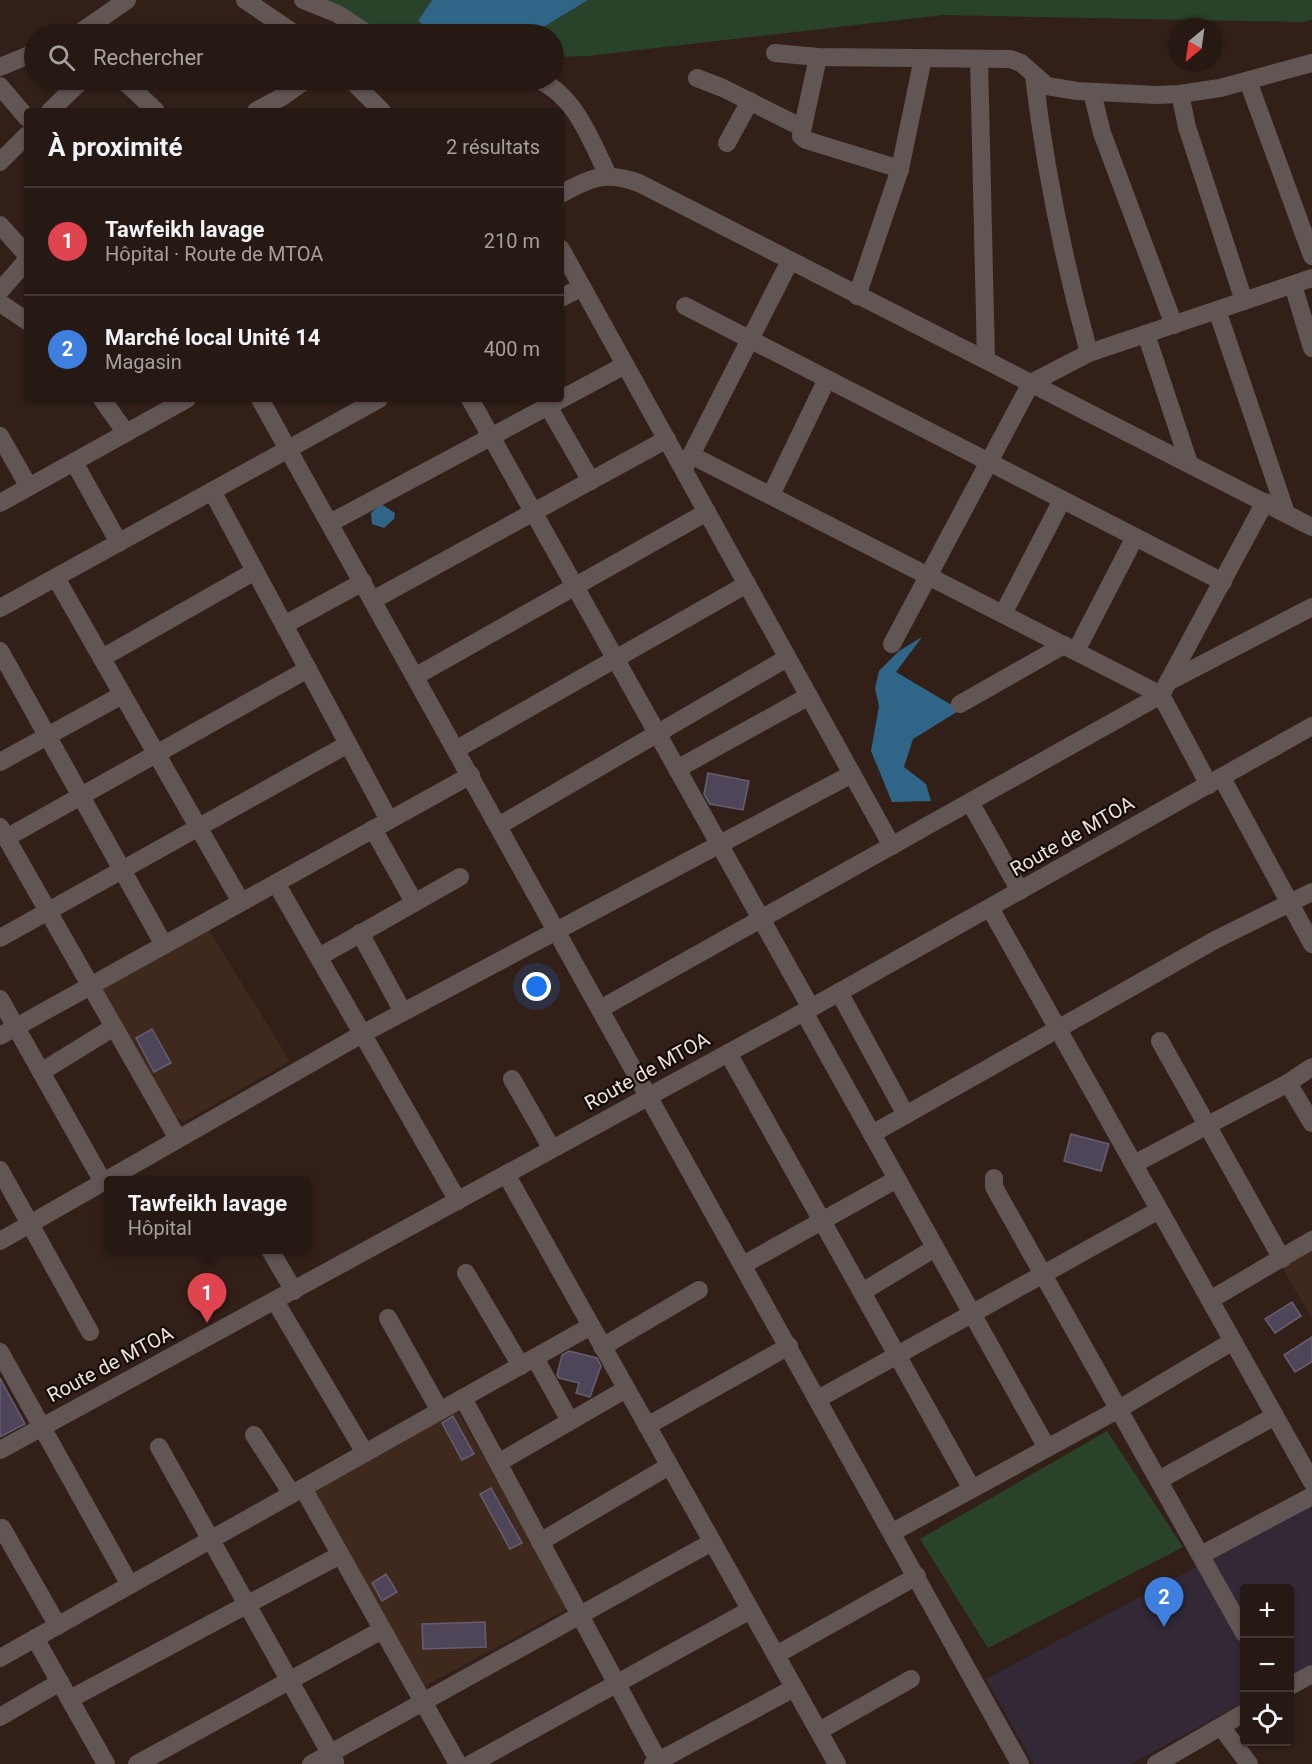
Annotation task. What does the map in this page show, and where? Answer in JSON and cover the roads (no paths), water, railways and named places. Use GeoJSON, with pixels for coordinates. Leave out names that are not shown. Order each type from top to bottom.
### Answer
{"type":"FeatureCollection","features":[{"type":"Feature","properties":{"kind":"street"},"geometry":{"type":"LineString","coordinates":[[95,24],[127,0]]}},
{"type":"Feature","properties":{"kind":"street"},"geometry":{"type":"LineString","coordinates":[[245,0],[281,24]]}},
{"type":"Feature","properties":{"kind":"street"},"geometry":{"type":"LineString","coordinates":[[303,0],[338,14],[353,24]]}},
{"type":"Feature","properties":{"kind":"street"},"geometry":{"type":"LineString","coordinates":[[775,53],[818,57],[1016,60],[1047,86],[1092,92],[1180,94],[1248,81],[1312,63]]}},
{"type":"Feature","properties":{"kind":"street"},"geometry":{"type":"LineString","coordinates":[[0,67],[24,57]]}},
{"type":"Feature","properties":{"kind":"street"},"geometry":{"type":"LineString","coordinates":[[818,57],[801,127],[801,136],[806,140],[900,169]]}},
{"type":"Feature","properties":{"kind":"street"},"geometry":{"type":"LineString","coordinates":[[857,296],[900,169],[923,58]]}},
{"type":"Feature","properties":{"kind":"street"},"geometry":{"type":"LineString","coordinates":[[979,59],[986,360]]}},
{"type":"Feature","properties":{"kind":"street"},"geometry":{"type":"LineString","coordinates":[[1034,76],[1047,171],[1055,195],[1070,282],[1089,353]]}},
{"type":"Feature","properties":{"kind":"street"},"geometry":{"type":"LineString","coordinates":[[697,78],[801,127]]}},
{"type":"Feature","properties":{"kind":"street"},"geometry":{"type":"LineString","coordinates":[[1248,81],[1312,256]]}},
{"type":"Feature","properties":{"kind":"street"},"geometry":{"type":"LineString","coordinates":[[0,86],[24,114]]}},
{"type":"Feature","properties":{"kind":"street"},"geometry":{"type":"LineString","coordinates":[[53,108],[72,90]]}},
{"type":"Feature","properties":{"kind":"street"},"geometry":{"type":"LineString","coordinates":[[134,90],[153,108]]}},
{"type":"Feature","properties":{"kind":"street"},"geometry":{"type":"LineString","coordinates":[[262,108],[292,90]]}},
{"type":"Feature","properties":{"kind":"street"},"geometry":{"type":"LineString","coordinates":[[361,90],[379,108]]}},
{"type":"Feature","properties":{"kind":"street"},"geometry":{"type":"LineString","coordinates":[[558,90],[571,105],[608,175]]}},
{"type":"Feature","properties":{"kind":"street"},"geometry":{"type":"LineString","coordinates":[[1092,92],[1102,133],[1174,325]]}},
{"type":"Feature","properties":{"kind":"street"},"geometry":{"type":"LineString","coordinates":[[1180,94],[1191,137],[1244,301]]}},
{"type":"Feature","properties":{"kind":"street"},"geometry":{"type":"LineString","coordinates":[[727,143],[750,101]]}},
{"type":"Feature","properties":{"kind":"street"},"geometry":{"type":"LineString","coordinates":[[0,162],[24,138]]}},
{"type":"Feature","properties":{"kind":"street"},"geometry":{"type":"LineString","coordinates":[[564,193],[594,178],[608,175],[639,183],[1312,527]]}},
{"type":"Feature","properties":{"kind":"street"},"geometry":{"type":"LineString","coordinates":[[0,225],[24,252]]}},
{"type":"Feature","properties":{"kind":"street"},"geometry":{"type":"LineString","coordinates":[[564,254],[667,439],[687,462],[707,512],[892,846]]}},
{"type":"Feature","properties":{"kind":"street"},"geometry":{"type":"LineString","coordinates":[[687,462],[790,261]]}},
{"type":"Feature","properties":{"kind":"street"},"geometry":{"type":"LineString","coordinates":[[0,291],[24,263]]}},
{"type":"Feature","properties":{"kind":"street"},"geometry":{"type":"LineString","coordinates":[[892,644],[1031,383],[1089,353],[1312,278]]}},
{"type":"Feature","properties":{"kind":"street"},"geometry":{"type":"LineString","coordinates":[[1293,285],[1312,348]]}},
{"type":"Feature","properties":{"kind":"street"},"geometry":{"type":"LineString","coordinates":[[564,296],[582,287]]}},
{"type":"Feature","properties":{"kind":"street"},"geometry":{"type":"LineString","coordinates":[[0,303],[24,319]]}},
{"type":"Feature","properties":{"kind":"street"},"geometry":{"type":"LineString","coordinates":[[685,306],[1223,582]]}},
{"type":"Feature","properties":{"kind":"street"},"geometry":{"type":"LineString","coordinates":[[1217,310],[1286,513]]}},
{"type":"Feature","properties":{"kind":"street"},"geometry":{"type":"LineString","coordinates":[[1146,334],[1189,463]]}},
{"type":"Feature","properties":{"kind":"street"},"geometry":{"type":"LineString","coordinates":[[564,398],[625,364]]}},
{"type":"Feature","properties":{"kind":"street"},"geometry":{"type":"LineString","coordinates":[[771,495],[826,379]]}},
{"type":"Feature","properties":{"kind":"street"},"geometry":{"type":"LineString","coordinates":[[104,402],[126,434]]}},
{"type":"Feature","properties":{"kind":"street"},"geometry":{"type":"LineString","coordinates":[[0,503],[182,402]]}},
{"type":"Feature","properties":{"kind":"street"},"geometry":{"type":"LineString","coordinates":[[262,402],[500,825],[556,931],[893,1532],[1020,1764]]}},
{"type":"Feature","properties":{"kind":"street"},"geometry":{"type":"LineString","coordinates":[[0,608],[374,402]]}},
{"type":"Feature","properties":{"kind":"street"},"geometry":{"type":"LineString","coordinates":[[472,402],[761,919],[872,1134],[1047,1448]]}},
{"type":"Feature","properties":{"kind":"street"},"geometry":{"type":"LineString","coordinates":[[330,523],[556,402]]}},
{"type":"Feature","properties":{"kind":"street"},"geometry":{"type":"LineString","coordinates":[[549,406],[591,481]]}},
{"type":"Feature","properties":{"kind":"street"},"geometry":{"type":"LineString","coordinates":[[0,436],[29,487]]}},
{"type":"Feature","properties":{"kind":"street"},"geometry":{"type":"LineString","coordinates":[[373,600],[667,439]]}},
{"type":"Feature","properties":{"kind":"street"},"geometry":{"type":"LineString","coordinates":[[74,462],[118,543]]}},
{"type":"Feature","properties":{"kind":"street"},"geometry":{"type":"LineString","coordinates":[[687,462],[771,495],[1070,648],[1165,688],[1215,781],[1312,944]]}},
{"type":"Feature","properties":{"kind":"street"},"geometry":{"type":"LineString","coordinates":[[212,491],[348,744],[414,902]]}},
{"type":"Feature","properties":{"kind":"street"},"geometry":{"type":"LineString","coordinates":[[1003,614],[1062,500]]}},
{"type":"Feature","properties":{"kind":"street"},"geometry":{"type":"LineString","coordinates":[[1165,688],[1265,502]]}},
{"type":"Feature","properties":{"kind":"street"},"geometry":{"type":"LineString","coordinates":[[416,676],[707,512]]}},
{"type":"Feature","properties":{"kind":"street"},"geometry":{"type":"LineString","coordinates":[[960,704],[1070,648],[1135,537]]}},
{"type":"Feature","properties":{"kind":"street"},"geometry":{"type":"LineString","coordinates":[[102,658],[255,571]]}},
{"type":"Feature","properties":{"kind":"street"},"geometry":{"type":"LineString","coordinates":[[56,578],[241,902]]}},
{"type":"Feature","properties":{"kind":"street"},"geometry":{"type":"LineString","coordinates":[[284,625],[363,582]]}},
{"type":"Feature","properties":{"kind":"street"},"geometry":{"type":"LineString","coordinates":[[457,749],[747,585]]}},
{"type":"Feature","properties":{"kind":"street"},"geometry":{"type":"LineString","coordinates":[[600,1009],[970,802],[1165,688],[1312,608]]}},
{"type":"Feature","properties":{"kind":"street"},"geometry":{"type":"LineString","coordinates":[[0,651],[164,945]]}},
{"type":"Feature","properties":{"kind":"street"},"geometry":{"type":"LineString","coordinates":[[500,825],[788,658]]}},
{"type":"Feature","properties":{"kind":"street"},"geometry":{"type":"LineString","coordinates":[[178,1139],[3,832],[81,796],[308,669]]}},
{"type":"Feature","properties":{"kind":"street"},"geometry":{"type":"LineString","coordinates":[[0,762],[123,695]]}},
{"type":"Feature","properties":{"kind":"street"},"geometry":{"type":"LineString","coordinates":[[677,769],[809,696]]}},
{"type":"Feature","properties":{"kind":"street","name":"Route de MTOA"},"geometry":{"type":"LineString","coordinates":[[0,1450],[839,993],[1312,726]]}},
{"type":"Feature","properties":{"kind":"street"},"geometry":{"type":"LineString","coordinates":[[0,938],[348,744]]}},
{"type":"Feature","properties":{"kind":"street"},"geometry":{"type":"LineString","coordinates":[[113,1176],[362,1034],[852,774]]}},
{"type":"Feature","properties":{"kind":"street"},"geometry":{"type":"LineString","coordinates":[[8,1031],[471,775]]}},
{"type":"Feature","properties":{"kind":"street"},"geometry":{"type":"LineString","coordinates":[[970,802],[1020,891]]}},
{"type":"Feature","properties":{"kind":"street"},"geometry":{"type":"LineString","coordinates":[[319,957],[460,877]]}},
{"type":"Feature","properties":{"kind":"street"},"geometry":{"type":"LineString","coordinates":[[276,883],[458,1201]]}},
{"type":"Feature","properties":{"kind":"street"},"geometry":{"type":"LineString","coordinates":[[872,1134],[1215,940],[1312,892]]}},
{"type":"Feature","properties":{"kind":"street"},"geometry":{"type":"LineString","coordinates":[[990,908],[1312,1482]]}},
{"type":"Feature","properties":{"kind":"street"},"geometry":{"type":"LineString","coordinates":[[360,933],[404,1012]]}},
{"type":"Feature","properties":{"kind":"street"},"geometry":{"type":"LineString","coordinates":[[839,993],[906,1115]]}},
{"type":"Feature","properties":{"kind":"street"},"geometry":{"type":"LineString","coordinates":[[0,999],[8,1031],[41,1072],[103,1182],[0,1240]]}},
{"type":"Feature","properties":{"kind":"street"},"geometry":{"type":"LineString","coordinates":[[41,1072],[114,1027]]}},
{"type":"Feature","properties":{"kind":"street"},"geometry":{"type":"LineString","coordinates":[[1160,1041],[1208,1123],[1282,1259]]}},
{"type":"Feature","properties":{"kind":"street"},"geometry":{"type":"LineString","coordinates":[[728,1053],[972,1489]]}},
{"type":"Feature","properties":{"kind":"street"},"geometry":{"type":"LineString","coordinates":[[1134,1164],[1208,1123],[1288,1083],[1312,1067]]}},
{"type":"Feature","properties":{"kind":"street"},"geometry":{"type":"LineString","coordinates":[[512,1079],[552,1149]]}},
{"type":"Feature","properties":{"kind":"street"},"geometry":{"type":"LineString","coordinates":[[1288,1083],[1312,1123]]}},
{"type":"Feature","properties":{"kind":"street"},"geometry":{"type":"LineString","coordinates":[[0,1170],[90,1332]]}},
{"type":"Feature","properties":{"kind":"street"},"geometry":{"type":"LineString","coordinates":[[506,1174],[819,1731],[833,1763]]}},
{"type":"Feature","properties":{"kind":"street"},"geometry":{"type":"LineString","coordinates":[[994,1178],[994,1187],[1240,1624]]}},
{"type":"Feature","properties":{"kind":"street"},"geometry":{"type":"LineString","coordinates":[[744,1265],[897,1179]]}},
{"type":"Feature","properties":{"kind":"street"},"geometry":{"type":"LineString","coordinates":[[818,1399],[1159,1210]]}},
{"type":"Feature","properties":{"kind":"street"},"geometry":{"type":"LineString","coordinates":[[1210,1300],[1312,1240]]}},
{"type":"Feature","properties":{"kind":"street"},"geometry":{"type":"LineString","coordinates":[[862,1292],[935,1248]]}},
{"type":"Feature","properties":{"kind":"street"},"geometry":{"type":"LineString","coordinates":[[272,1254],[294,1290]]}},
{"type":"Feature","properties":{"kind":"street"},"geometry":{"type":"LineString","coordinates":[[466,1274],[570,1421]]}},
{"type":"Feature","properties":{"kind":"street"},"geometry":{"type":"LineString","coordinates":[[602,1347],[699,1290]]}},
{"type":"Feature","properties":{"kind":"street"},"geometry":{"type":"LineString","coordinates":[[275,1301],[365,1453]]}},
{"type":"Feature","properties":{"kind":"street"},"geometry":{"type":"LineString","coordinates":[[388,1318],[440,1411]]}},
{"type":"Feature","properties":{"kind":"street"},"geometry":{"type":"LineString","coordinates":[[0,1658],[591,1326]]}},
{"type":"Feature","properties":{"kind":"street"},"geometry":{"type":"LineString","coordinates":[[893,1532],[1119,1409],[1233,1341]]}},
{"type":"Feature","properties":{"kind":"street"},"geometry":{"type":"LineString","coordinates":[[647,1426],[789,1346]]}},
{"type":"Feature","properties":{"kind":"street"},"geometry":{"type":"LineString","coordinates":[[0,1352],[130,1585]]}},
{"type":"Feature","properties":{"kind":"street"},"geometry":{"type":"LineString","coordinates":[[498,1462],[626,1389]]}},
{"type":"Feature","properties":{"kind":"street"},"geometry":{"type":"LineString","coordinates":[[463,1398],[657,1763],[794,1688]]}},
{"type":"Feature","properties":{"kind":"street"},"geometry":{"type":"LineString","coordinates":[[1159,1480],[1275,1416]]}},
{"type":"Feature","properties":{"kind":"street"},"geometry":{"type":"LineString","coordinates":[[254,1435],[297,1491],[340,1555],[458,1764]]}},
{"type":"Feature","properties":{"kind":"street"},"geometry":{"type":"LineString","coordinates":[[159,1447],[333,1759]]}},
{"type":"Feature","properties":{"kind":"street"},"geometry":{"type":"LineString","coordinates":[[540,1542],[669,1466]]}},
{"type":"Feature","properties":{"kind":"street"},"geometry":{"type":"LineString","coordinates":[[1201,1555],[1312,1496]]}},
{"type":"Feature","properties":{"kind":"street"},"geometry":{"type":"LineString","coordinates":[[2,1528],[58,1626]]}},
{"type":"Feature","properties":{"kind":"street"},"geometry":{"type":"LineString","coordinates":[[311,1764],[333,1759],[423,1702],[712,1542]]}},
{"type":"Feature","properties":{"kind":"street"},"geometry":{"type":"LineString","coordinates":[[70,1699],[340,1555]]}},
{"type":"Feature","properties":{"kind":"street"},"geometry":{"type":"LineString","coordinates":[[776,1655],[917,1576]]}},
{"type":"Feature","properties":{"kind":"street"},"geometry":{"type":"LineString","coordinates":[[471,1764],[750,1610]]}},
{"type":"Feature","properties":{"kind":"street"},"geometry":{"type":"LineString","coordinates":[[137,1764],[382,1630]]}},
{"type":"Feature","properties":{"kind":"street"},"geometry":{"type":"LineString","coordinates":[[35,1638],[102,1762]]}},
{"type":"Feature","properties":{"kind":"street"},"geometry":{"type":"LineString","coordinates":[[1294,1684],[1312,1674]]}},
{"type":"Feature","properties":{"kind":"street"},"geometry":{"type":"LineString","coordinates":[[819,1731],[911,1679]]}},
{"type":"Feature","properties":{"kind":"street"},"geometry":{"type":"LineString","coordinates":[[0,1717],[60,1682]]}},
{"type":"Feature","properties":{"kind":"street"},"geometry":{"type":"LineString","coordinates":[[1156,1764],[1240,1716]]}},
{"type":"Feature","properties":{"kind":"street"},"geometry":{"type":"LineString","coordinates":[[1222,1728],[1249,1764]]}},
{"type":"Feature","properties":{"kind":"water"},"geometry":{"type":"Polygon","coordinates":[[[432,0],[588,0],[548,24],[422,24],[418,21],[432,0]]]}},
{"type":"Feature","properties":{"kind":"water"},"geometry":{"type":"Polygon","coordinates":[[[381,504],[395,513],[394,519],[384,528],[372,524],[371,513],[381,504]]]}},
{"type":"Feature","properties":{"kind":"water"},"geometry":{"type":"Polygon","coordinates":[[[922,637],[896,672],[960,710],[913,739],[904,767],[926,784],[931,801],[892,802],[871,751],[879,706],[875,688],[879,671],[899,651],[922,637]]]}},
{"type":"Feature","properties":{"kind":"place","name":"Tawfeikh lavage"},"geometry":{"type":"Point","coordinates":[207,1323]}},
{"type":"Feature","properties":{"kind":"place","name":"Marché local Unité 14"},"geometry":{"type":"Point","coordinates":[1164,1627]}}]}
